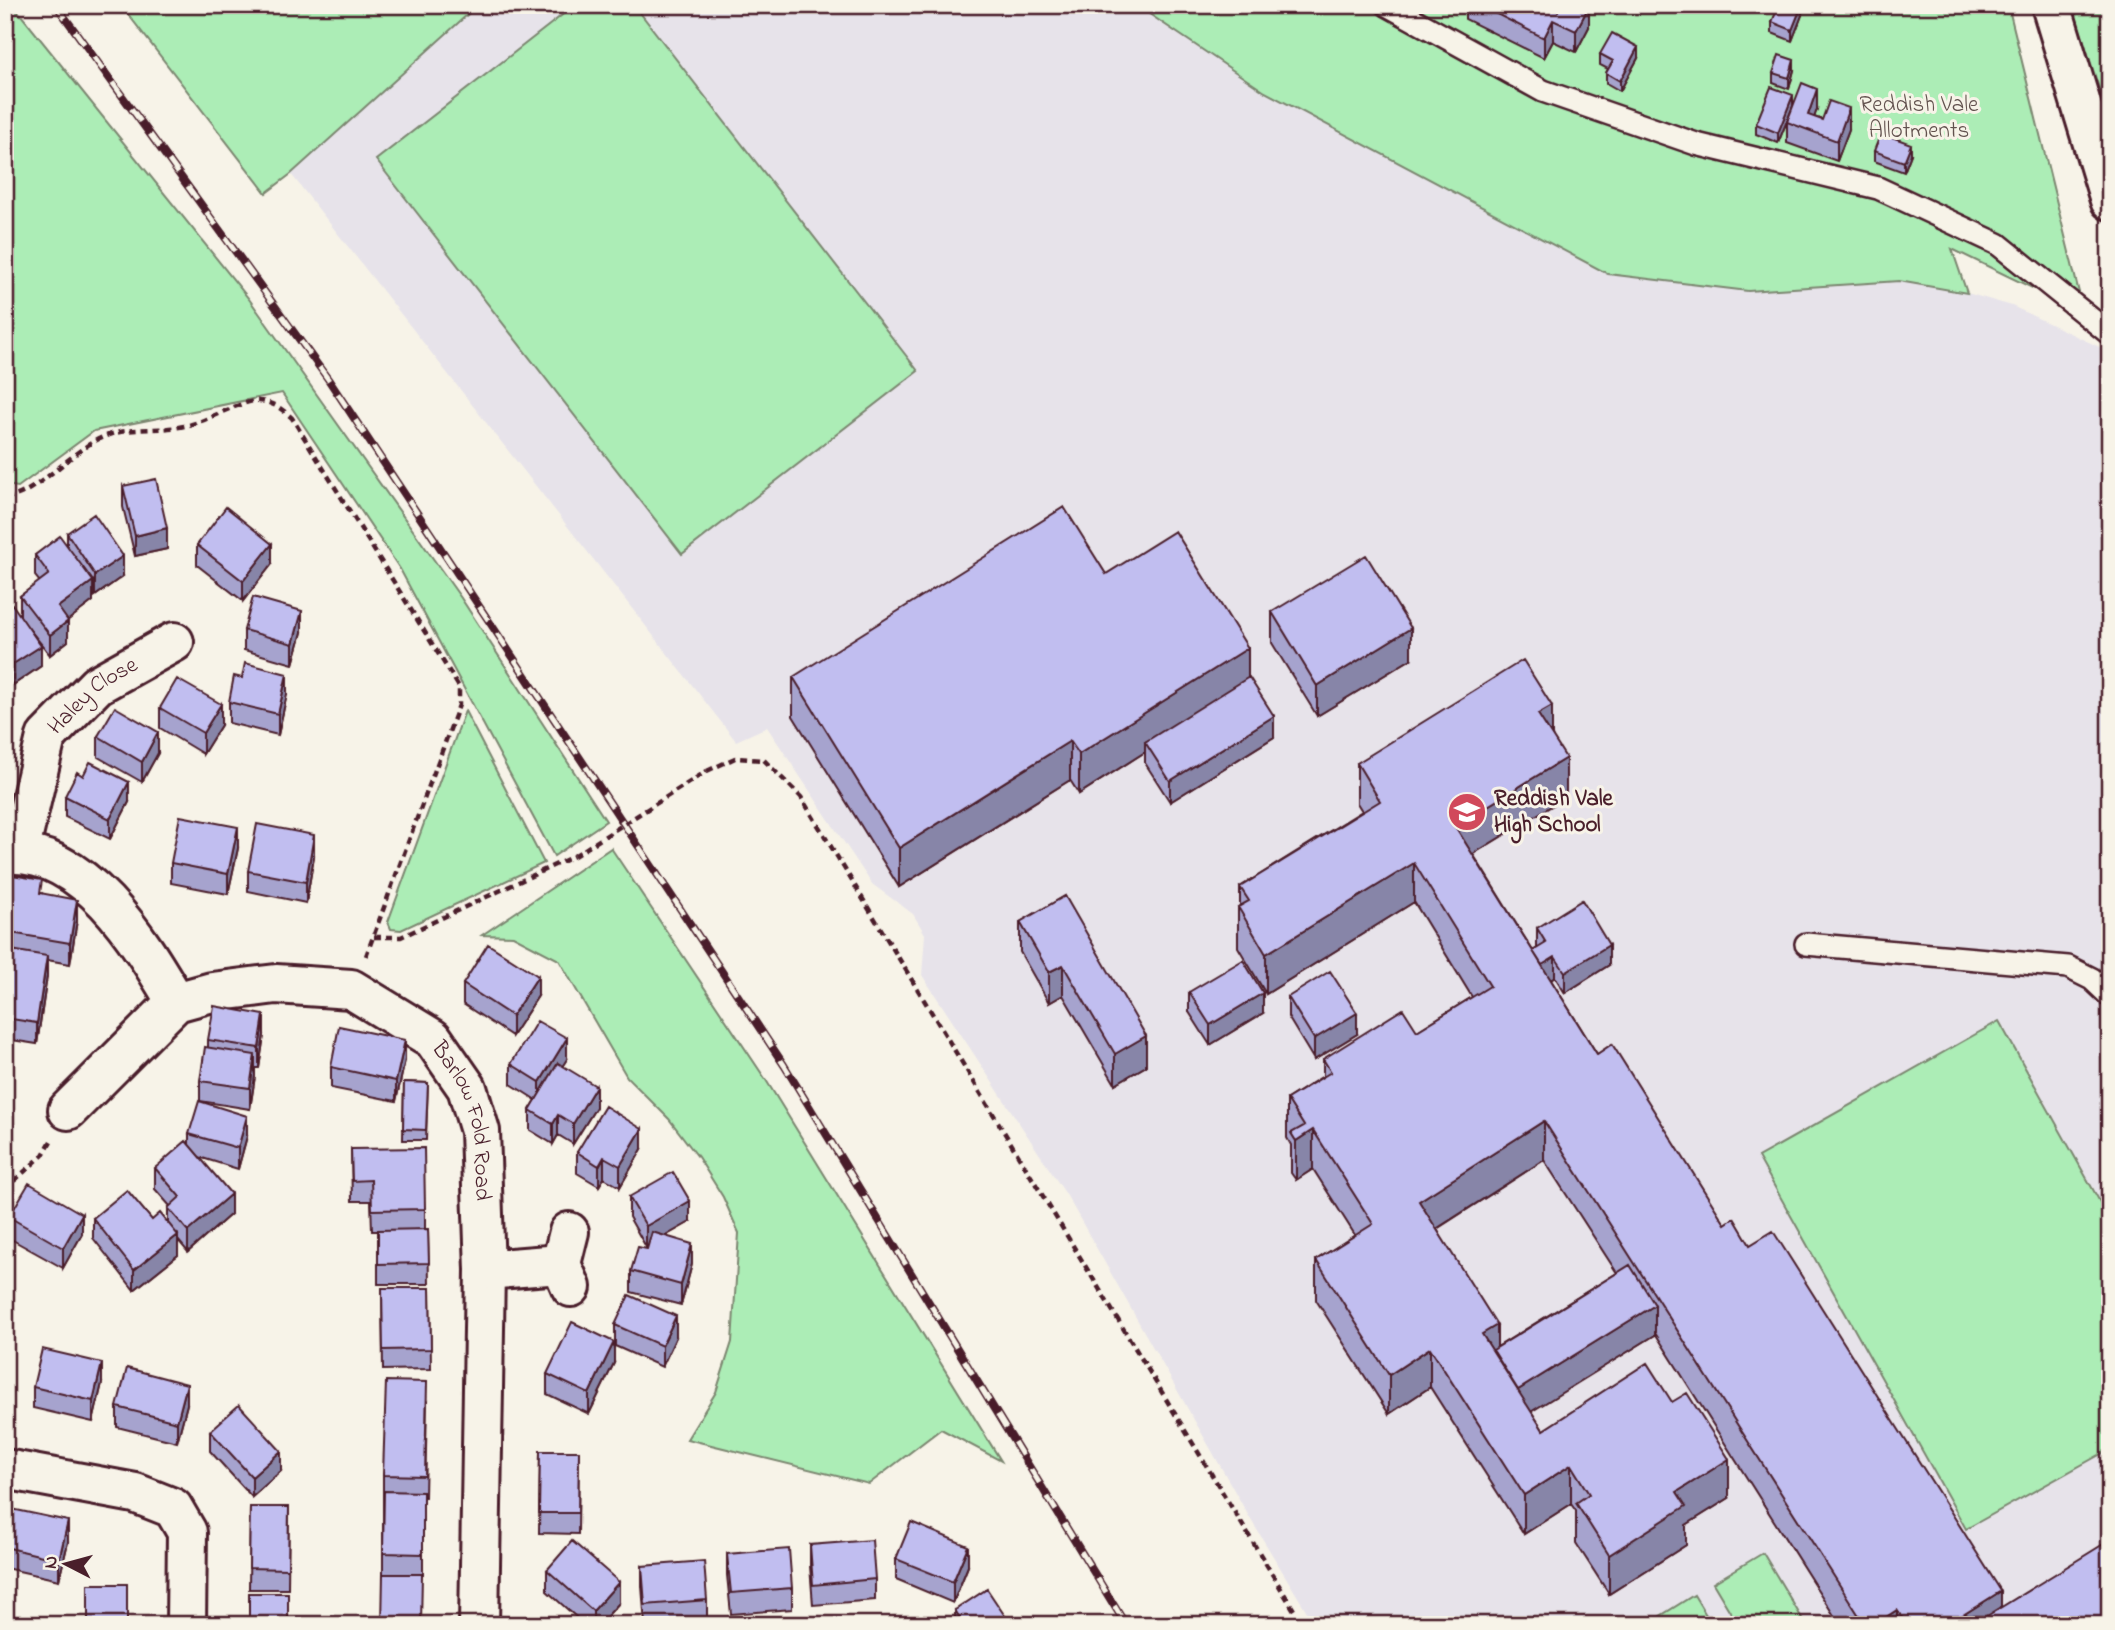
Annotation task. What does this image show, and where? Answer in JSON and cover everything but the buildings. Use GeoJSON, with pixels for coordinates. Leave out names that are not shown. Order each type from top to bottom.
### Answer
{"type":"FeatureCollection","features":[{"type":"Feature","properties":{"kind":"street"},"geometry":{"type":"LineString","coordinates":[[2051,5],[2110,200]]}},
{"type":"Feature","properties":{"kind":"street","name":"Haley Close"},"geometry":{"type":"LineString","coordinates":[[12,853],[46,737],[69,709],[97,685],[174,642]]}},
{"type":"Feature","properties":{"kind":"street"},"geometry":{"type":"LineString","coordinates":[[12,853],[68,869],[99,894],[138,938],[176,1002]]}},
{"type":"Feature","properties":{"kind":"street","name":"Barlow Fold Road"},"geometry":{"type":"LineString","coordinates":[[68,1110],[176,1002],[212,992],[276,984],[351,989],[433,1039],[467,1088],[480,1131],[485,1270],[479,1625]]}},
{"type":"Feature","properties":{"kind":"street"},"geometry":{"type":"LineString","coordinates":[[485,1270],[568,1262]]}},
{"type":"Feature","properties":{"kind":"street"},"geometry":{"type":"LineString","coordinates":[[5,1469],[135,1493],[173,1508],[187,1532],[187,1625]]}},
{"type":"Feature","properties":{"kind":"lane"},"geometry":{"type":"LineString","coordinates":[[1387,5],[1543,91],[1696,144],[1878,188],[1998,244],[2110,334]]}},
{"type":"Feature","properties":{"kind":"lane"},"geometry":{"type":"LineString","coordinates":[[1806,944],[2068,967],[2092,979],[2110,996]]}},
{"type":"Feature","properties":{"kind":"path"},"geometry":{"type":"LineString","coordinates":[[5,498],[18,496],[75,453],[113,433],[187,426],[257,400],[277,405],[292,418],[459,687],[459,705],[374,937],[351,989]]}},
{"type":"Feature","properties":{"kind":"path"},"geometry":{"type":"LineString","coordinates":[[374,937],[401,937],[574,856],[707,771],[735,758],[764,760],[802,797],[1303,1625]]}},
{"type":"Feature","properties":{"kind":"path"},"geometry":{"type":"LineString","coordinates":[[5,1189],[43,1155],[68,1110]]}},
{"type":"Feature","properties":{"kind":"shaded area","name":"Reddish Vale High School"},"geometry":{"type":"Polygon","coordinates":[[[478,5],[1136,5],[1265,92],[1608,274],[1748,291],[1899,281],[1967,293],[2012,306],[2110,352],[2110,1625],[1315,1625],[1251,1520],[1067,1196],[922,975],[925,934],[913,914],[872,884],[767,727],[736,741],[291,174],[478,5]]]}},
{"type":"Feature","properties":{"kind":"green space"},"geometry":{"type":"Polygon","coordinates":[[[5,5],[13,5],[249,299],[461,598],[606,821],[554,856],[400,569],[282,393],[94,431],[18,487],[5,485],[5,5]]]}},
{"type":"Feature","properties":{"kind":"green space"},"geometry":{"type":"Polygon","coordinates":[[[121,5],[478,5],[291,174],[266,193],[121,5]]]}},
{"type":"Feature","properties":{"kind":"green space"},"geometry":{"type":"Polygon","coordinates":[[[575,5],[634,5],[918,371],[682,554],[376,160],[575,5]]]}},
{"type":"Feature","properties":{"kind":"green space","name":"Reddish Vale Allotments"},"geometry":{"type":"Polygon","coordinates":[[[1136,5],[2008,5],[2084,313],[1952,249],[1967,293],[1899,281],[1748,291],[1608,274],[1265,92],[1136,5]]]}},
{"type":"Feature","properties":{"kind":"green space"},"geometry":{"type":"Polygon","coordinates":[[[2072,5],[2110,5],[2110,122],[2072,5]]]}},
{"type":"Feature","properties":{"kind":"green space"},"geometry":{"type":"Polygon","coordinates":[[[465,711],[544,863],[401,930],[391,929],[388,922],[465,711]]]}},
{"type":"Feature","properties":{"kind":"green space"},"geometry":{"type":"Polygon","coordinates":[[[611,848],[766,1080],[1001,1461],[941,1429],[869,1484],[687,1439],[716,1392],[732,1342],[739,1233],[723,1197],[698,1157],[669,1119],[627,1077],[559,960],[513,936],[482,935],[611,848]]]}},
{"type":"Feature","properties":{"kind":"green space"},"geometry":{"type":"Polygon","coordinates":[[[1999,1021],[2110,1220],[2110,1449],[1966,1529],[1758,1157],[1999,1021]]]}},
{"type":"Feature","properties":{"kind":"green space"},"geometry":{"type":"Polygon","coordinates":[[[1763,1553],[1806,1625],[1738,1625],[1713,1583],[1763,1553]]]}},
{"type":"Feature","properties":{"kind":"green space"},"geometry":{"type":"Polygon","coordinates":[[[1694,1595],[1712,1625],[1646,1625],[1694,1595]]]}},
{"type":"Feature","properties":{"kind":"railway"},"geometry":{"type":"LineString","coordinates":[[56,5],[328,379],[784,1065],[1126,1625]]}},
{"type":"Feature","properties":{"kind":"place","name":"Reddish Vale High School"},"geometry":{"type":"Point","coordinates":[1467,812]}}]}
